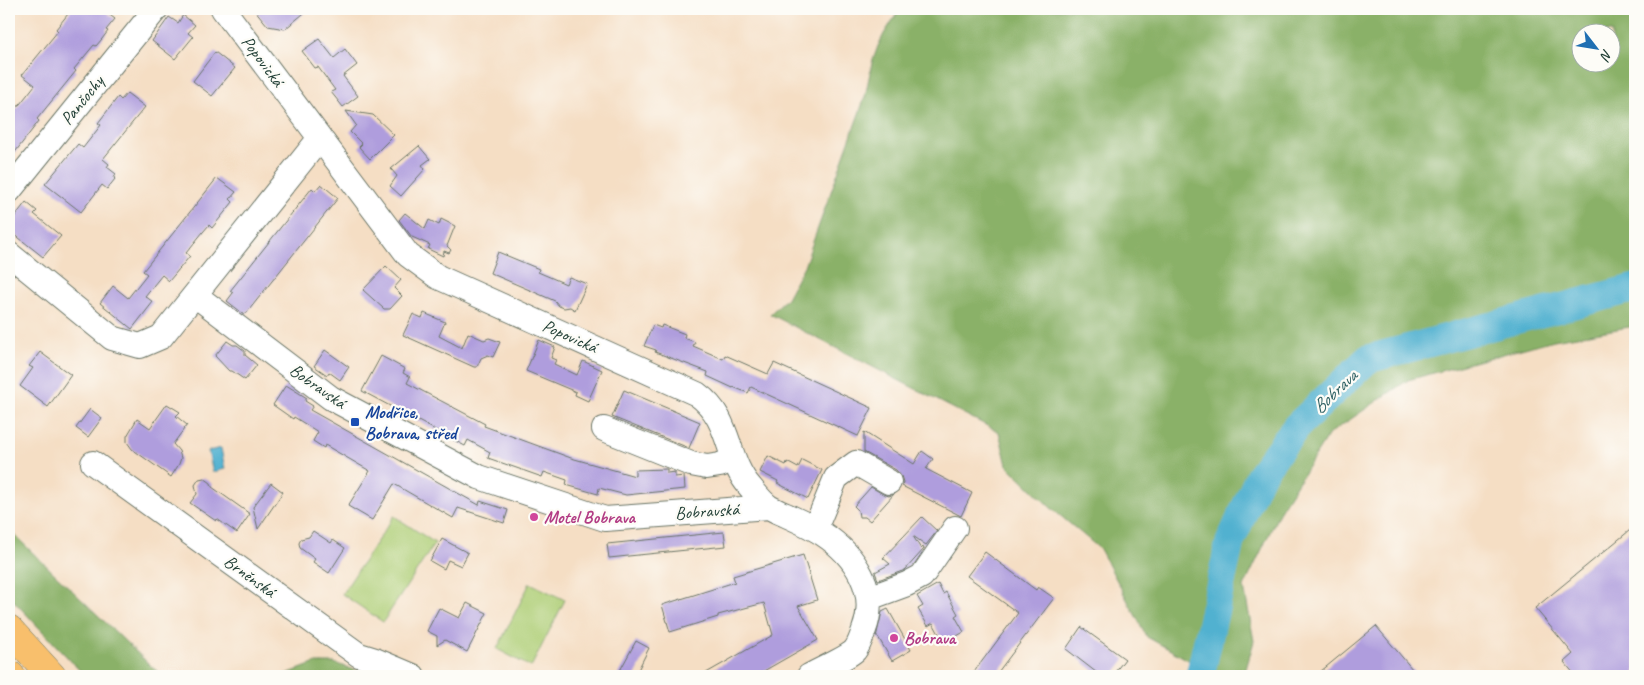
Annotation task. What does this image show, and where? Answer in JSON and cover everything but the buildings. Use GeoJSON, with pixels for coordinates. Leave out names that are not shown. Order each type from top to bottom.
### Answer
{"type":"FeatureCollection","features":[{"type":"Feature","properties":{"kind":"highway"},"geometry":{"type":"LineString","coordinates":[[9,630],[52,676]]}},
{"type":"Feature","properties":{"kind":"street","name":"Pančochy"},"geometry":{"type":"LineString","coordinates":[[9,191],[156,9]]}},
{"type":"Feature","properties":{"kind":"street","name":"Popovická"},"geometry":{"type":"LineString","coordinates":[[223,9],[408,256],[438,277],[697,394],[705,400],[718,416],[726,432],[734,459],[742,477],[769,507],[814,529],[830,539],[849,556],[863,580],[869,598],[870,609],[867,623],[855,650],[808,676]]}},
{"type":"Feature","properties":{"kind":"street"},"geometry":{"type":"LineString","coordinates":[[9,254],[112,338],[140,346],[161,337],[320,138]]}},
{"type":"Feature","properties":{"kind":"street","name":"Bobravská"},"geometry":{"type":"LineString","coordinates":[[195,295],[330,398],[479,477],[606,519],[769,507]]}},
{"type":"Feature","properties":{"kind":"street"},"geometry":{"type":"LineString","coordinates":[[604,429],[691,464],[707,467],[720,465],[734,459]]}},
{"type":"Feature","properties":{"kind":"street","name":"Brněnská"},"geometry":{"type":"LineString","coordinates":[[93,463],[360,656],[413,676]]}},
{"type":"Feature","properties":{"kind":"street"},"geometry":{"type":"LineString","coordinates":[[814,529],[836,478],[856,463],[889,482]]}},
{"type":"Feature","properties":{"kind":"street"},"geometry":{"type":"LineString","coordinates":[[869,598],[907,584],[922,576],[955,528]]}},
{"type":"Feature","properties":{"kind":"green space"},"geometry":{"type":"Polygon","coordinates":[[[900,9],[1635,9],[1635,326],[1554,340],[1408,380],[1329,434],[1281,509],[1244,587],[1254,641],[1244,676],[1217,676],[1147,637],[1100,549],[1050,507],[1007,465],[999,432],[770,314],[787,298],[805,264],[865,97],[872,63],[878,46],[900,9]]]}},
{"type":"Feature","properties":{"kind":"green space"},"geometry":{"type":"Polygon","coordinates":[[[394,516],[435,543],[383,622],[342,594],[394,516]]]}},
{"type":"Feature","properties":{"kind":"green space"},"geometry":{"type":"Polygon","coordinates":[[[9,530],[151,666],[164,676],[85,676],[9,596],[9,530]]]}},
{"type":"Feature","properties":{"kind":"green space"},"geometry":{"type":"Polygon","coordinates":[[[530,583],[565,600],[531,667],[497,649],[530,583]]]}},
{"type":"Feature","properties":{"kind":"green space"},"geometry":{"type":"Polygon","coordinates":[[[316,663],[334,663],[373,676],[281,676],[316,663]]]}},
{"type":"Feature","properties":{"kind":"water"},"geometry":{"type":"Polygon","coordinates":[[[221,448],[225,469],[213,472],[208,451],[221,448]]]}},
{"type":"Feature","properties":{"kind":"waterway","name":"Bobrava"},"geometry":{"type":"LineString","coordinates":[[1200,676],[1230,542],[1260,475],[1297,426],[1368,359],[1635,288]]}},
{"type":"Feature","properties":{"kind":"place","name":"Modřice, Bobrava, střed"},"geometry":{"type":"Point","coordinates":[355,422]}},
{"type":"Feature","properties":{"kind":"place","name":"Motel Bobrava"},"geometry":{"type":"Point","coordinates":[534,517]}},
{"type":"Feature","properties":{"kind":"place","name":"Bobrava"},"geometry":{"type":"Point","coordinates":[894,638]}}]}
